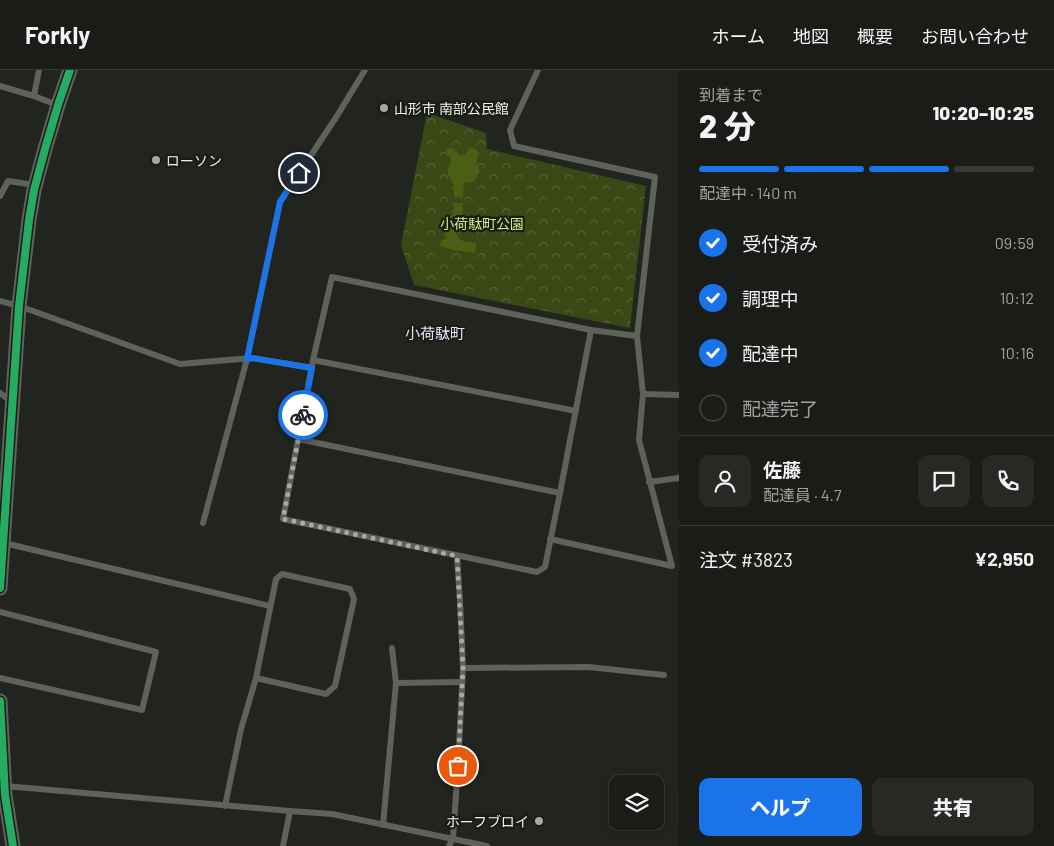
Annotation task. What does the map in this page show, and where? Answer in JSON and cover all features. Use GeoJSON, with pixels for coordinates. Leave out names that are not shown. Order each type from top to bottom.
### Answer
{"type":"FeatureCollection","features":[{"type":"Feature","properties":{"kind":"street"},"geometry":{"type":"LineString","coordinates":[[0,588],[4,543],[9,418],[29,220],[35,185],[70,70]]}},
{"type":"Feature","properties":{"kind":"street"},"geometry":{"type":"LineString","coordinates":[[0,706],[5,786],[13,846]]}},
{"type":"Feature","properties":{"kind":"lane"},"geometry":{"type":"LineString","coordinates":[[34,96],[40,70]]}},
{"type":"Feature","properties":{"kind":"lane"},"geometry":{"type":"LineString","coordinates":[[203,523],[247,359],[280,202],[365,70]]}},
{"type":"Feature","properties":{"kind":"lane"},"geometry":{"type":"LineString","coordinates":[[538,70],[510,130],[514,146],[655,177],[637,336],[643,394],[639,440],[672,566],[550,539]]}},
{"type":"Feature","properties":{"kind":"lane"},"geometry":{"type":"LineString","coordinates":[[0,86],[58,105]]}},
{"type":"Feature","properties":{"kind":"lane"},"geometry":{"type":"LineString","coordinates":[[0,196],[8,181],[35,185]]}},
{"type":"Feature","properties":{"kind":"lane"},"geometry":{"type":"LineString","coordinates":[[591,330],[545,567],[537,572],[283,519],[313,360],[332,277],[591,330],[637,336]]}},
{"type":"Feature","properties":{"kind":"lane"},"geometry":{"type":"LineString","coordinates":[[0,301],[19,306],[180,364],[252,358],[312,368]]}},
{"type":"Feature","properties":{"kind":"lane"},"geometry":{"type":"LineString","coordinates":[[313,360],[576,411]]}},
{"type":"Feature","properties":{"kind":"lane"},"geometry":{"type":"LineString","coordinates":[[0,393],[12,403]]}},
{"type":"Feature","properties":{"kind":"lane"},"geometry":{"type":"LineString","coordinates":[[643,394],[679,395]]}},
{"type":"Feature","properties":{"kind":"lane"},"geometry":{"type":"LineString","coordinates":[[298,439],[560,493]]}},
{"type":"Feature","properties":{"kind":"lane"},"geometry":{"type":"LineString","coordinates":[[649,482],[679,478]]}},
{"type":"Feature","properties":{"kind":"lane"},"geometry":{"type":"LineString","coordinates":[[4,543],[270,606]]}},
{"type":"Feature","properties":{"kind":"lane"},"geometry":{"type":"LineString","coordinates":[[450,846],[458,766],[463,668],[457,556]]}},
{"type":"Feature","properties":{"kind":"lane"},"geometry":{"type":"LineString","coordinates":[[225,806],[241,729],[256,678],[276,579],[282,574],[350,589],[354,599],[335,686],[326,694],[256,678]]}},
{"type":"Feature","properties":{"kind":"lane"},"geometry":{"type":"LineString","coordinates":[[0,612],[156,652],[142,710],[0,678]]}},
{"type":"Feature","properties":{"kind":"lane"},"geometry":{"type":"LineString","coordinates":[[383,825],[396,683],[392,648]]}},
{"type":"Feature","properties":{"kind":"lane"},"geometry":{"type":"LineString","coordinates":[[463,668],[588,667],[664,675]]}},
{"type":"Feature","properties":{"kind":"lane"},"geometry":{"type":"LineString","coordinates":[[396,683],[462,682]]}},
{"type":"Feature","properties":{"kind":"lane"},"geometry":{"type":"LineString","coordinates":[[5,786],[332,814],[487,846]]}},
{"type":"Feature","properties":{"kind":"lane"},"geometry":{"type":"LineString","coordinates":[[283,846],[290,811]]}},
{"type":"Feature","properties":{"kind":"green space","name":"小荷駄町公園"},"geometry":{"type":"Polygon","coordinates":[[[427,113],[486,133],[487,149],[646,186],[630,328],[414,285],[401,245],[427,113]]]}},
{"type":"Feature","properties":{"kind":"shaded area"},"geometry":{"type":"Polygon","coordinates":[[[469,147],[476,149],[479,153],[477,162],[480,171],[474,182],[464,183],[463,198],[454,197],[454,185],[448,174],[451,159],[446,153],[446,149],[453,148],[460,155],[465,155],[469,147]]]}},
{"type":"Feature","properties":{"kind":"shaded area"},"geometry":{"type":"Polygon","coordinates":[[[453,203],[463,203],[462,220],[456,228],[456,234],[463,241],[476,243],[475,253],[452,250],[441,246],[441,241],[446,238],[444,234],[446,229],[442,219],[453,215],[453,203]]]}},
{"type":"Feature","properties":{"kind":"cycle path"},"geometry":{"type":"LineString","coordinates":[[0,588],[19,306],[29,220],[34,190],[45,149],[70,70]]}},
{"type":"Feature","properties":{"kind":"cycle path"},"geometry":{"type":"LineString","coordinates":[[0,701],[5,795],[13,846]]}},
{"type":"Feature","properties":{"kind":"way so far"},"geometry":{"type":"LineString","coordinates":[[303,415],[283,519],[457,556],[463,668],[458,766]]}},
{"type":"Feature","properties":{"kind":"place","name":"山形市 南部公民館"},"geometry":{"type":"Point","coordinates":[384,108]}},
{"type":"Feature","properties":{"kind":"place","name":"ローソン"},"geometry":{"type":"Point","coordinates":[156,160]}},
{"type":"Feature","properties":{"kind":"place","name":"ホーフブロイ"},"geometry":{"type":"Point","coordinates":[539,821]}},
{"type":"Feature","properties":{"kind":"district","name":"小荷駄町"},"geometry":{"type":"Point","coordinates":[435,333]}},
{"type":"Feature","properties":{"kind":"route"},"geometry":{"type":"LineString","coordinates":[[299,173],[280,202],[247,359],[252,358],[312,368],[303,415]]}}]}
